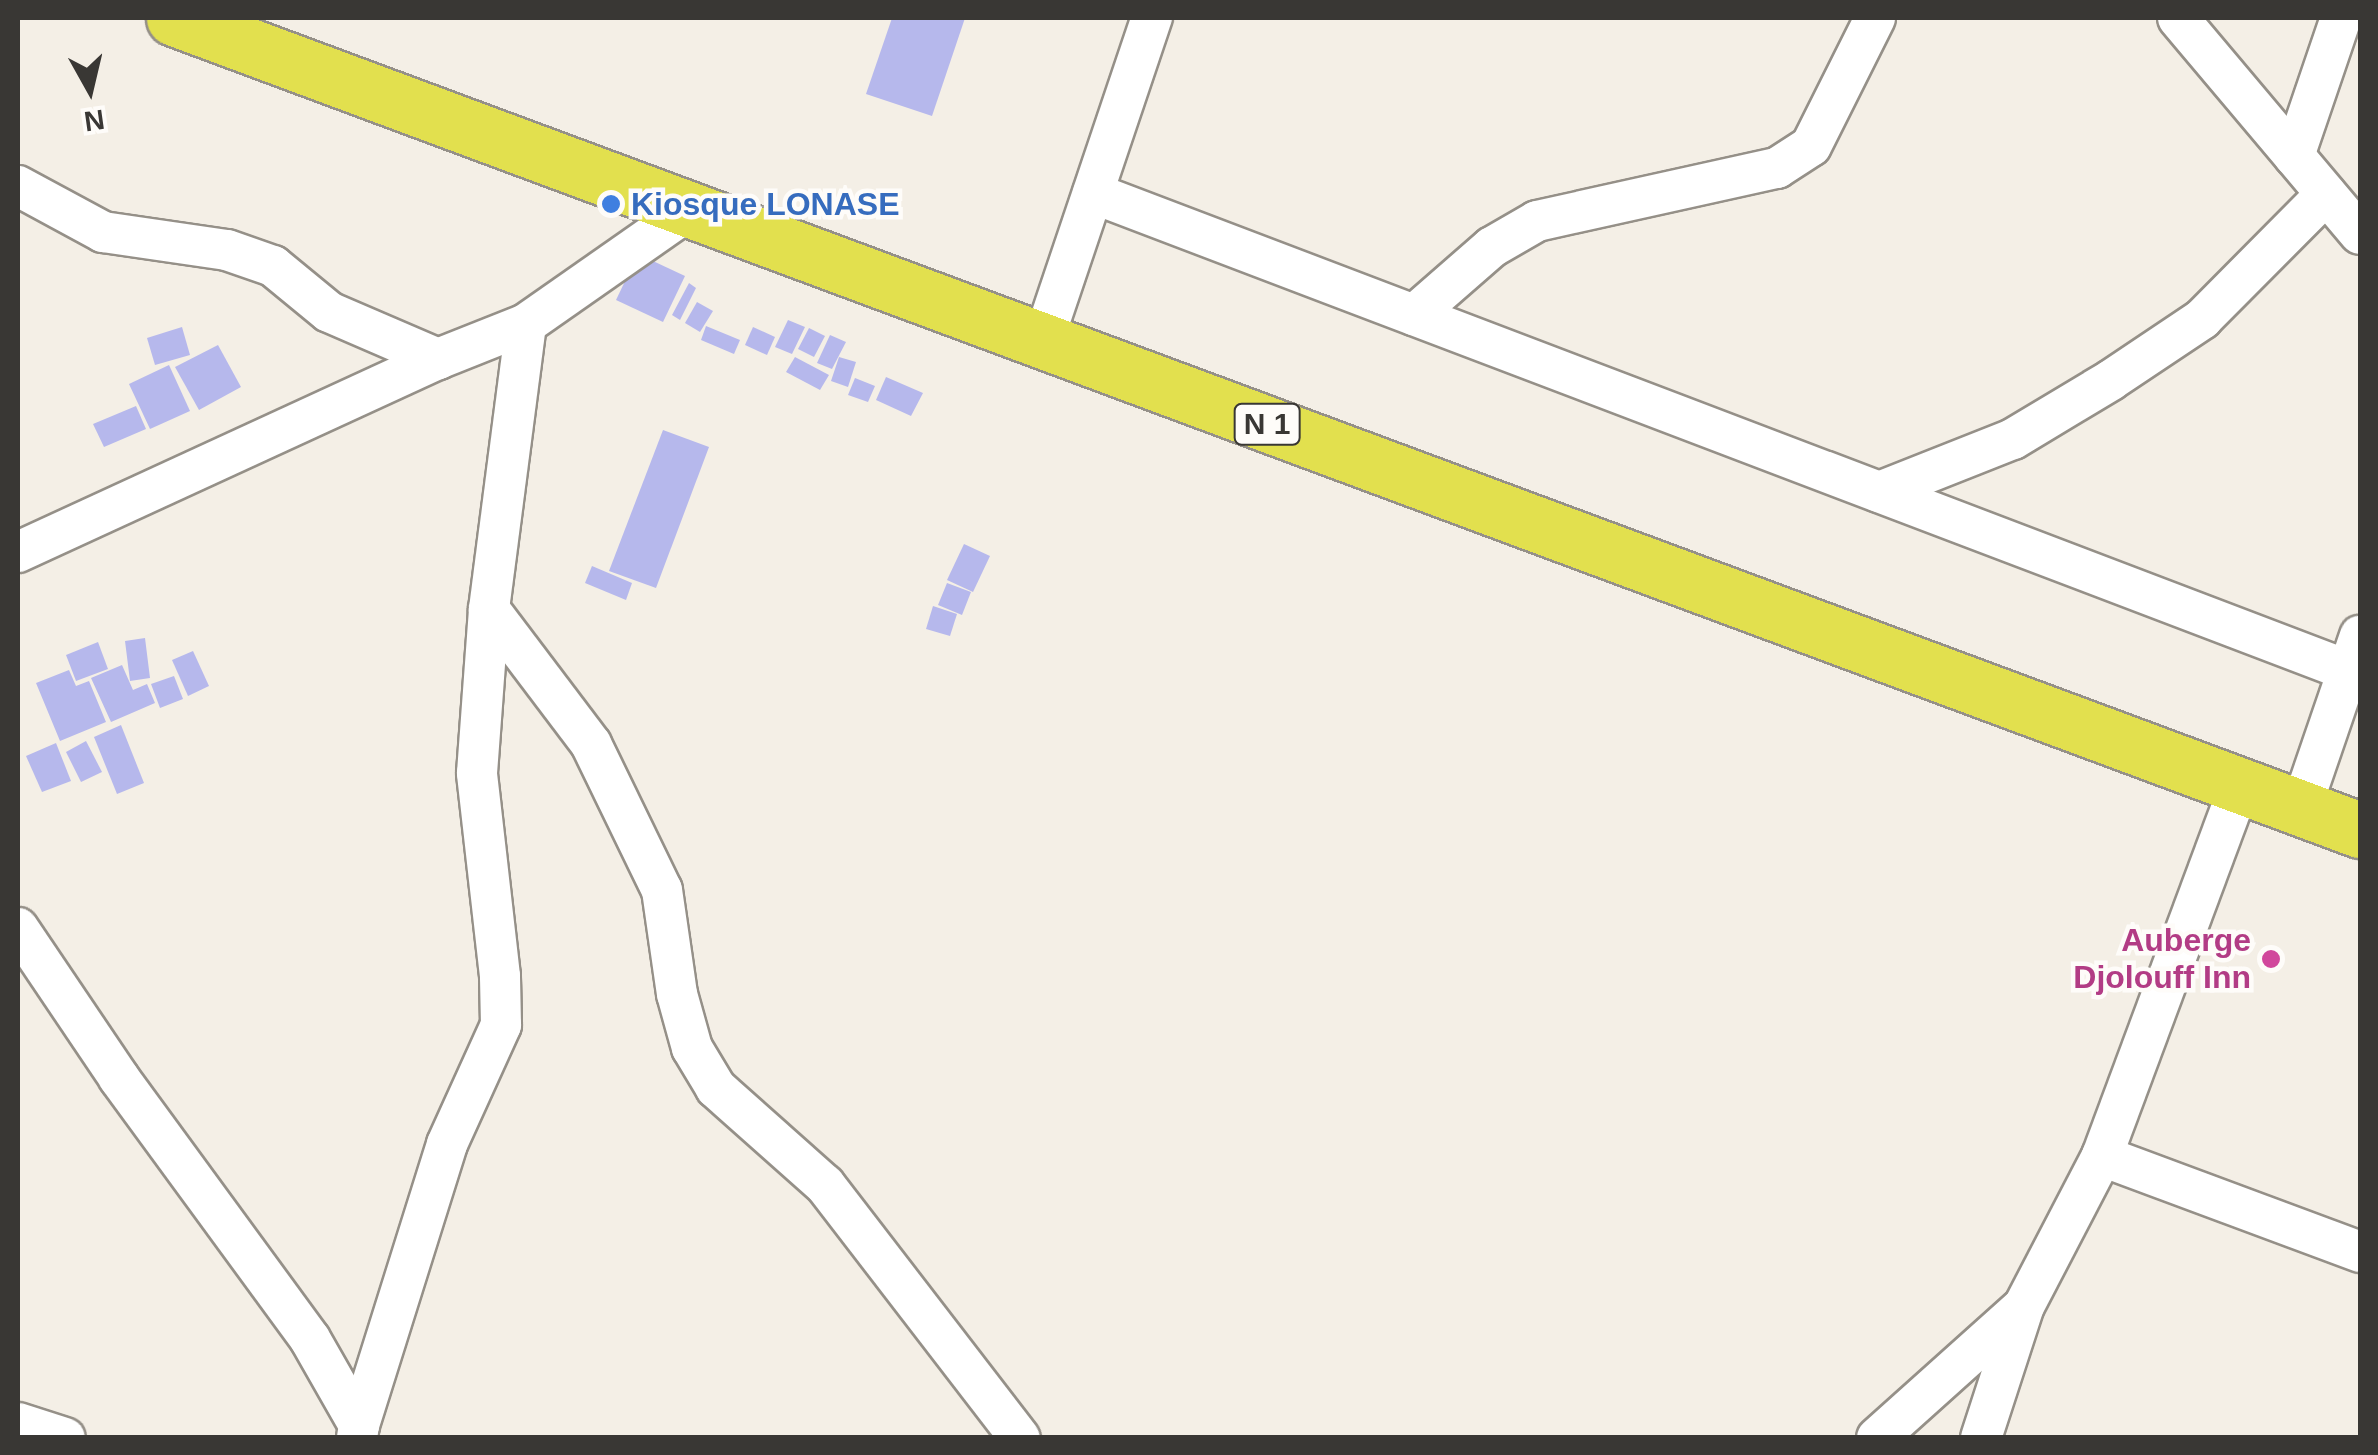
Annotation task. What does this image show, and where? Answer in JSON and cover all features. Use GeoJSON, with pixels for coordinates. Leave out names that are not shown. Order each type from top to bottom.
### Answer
{"type":"FeatureCollection","features":[{"type":"Feature","properties":{"kind":"highway","name":"N 1"},"geometry":{"type":"LineString","coordinates":[[174,18],[2360,830]]}},
{"type":"Feature","properties":{"kind":"street"},"geometry":{"type":"LineString","coordinates":[[1043,340],[1152,18]]}},
{"type":"Feature","properties":{"kind":"street"},"geometry":{"type":"LineString","coordinates":[[1414,315],[1492,247],[1536,222],[1777,168],[1810,146],[1875,18]]}},
{"type":"Feature","properties":{"kind":"street"},"geometry":{"type":"LineString","coordinates":[[2178,18],[2360,234]]}},
{"type":"Feature","properties":{"kind":"street"},"geometry":{"type":"LineString","coordinates":[[2294,156],[2341,18]]}},
{"type":"Feature","properties":{"kind":"street"},"geometry":{"type":"LineString","coordinates":[[18,186],[102,232],[228,250],[273,266],[329,312],[438,360]]}},
{"type":"Feature","properties":{"kind":"street"},"geometry":{"type":"LineString","coordinates":[[1093,192],[1879,492],[2356,661],[2301,808]]}},
{"type":"Feature","properties":{"kind":"street"},"geometry":{"type":"LineString","coordinates":[[1879,492],[2013,440],[2111,380],[2202,319],[2326,194]]}},
{"type":"Feature","properties":{"kind":"street"},"geometry":{"type":"LineString","coordinates":[[18,552],[438,360],[526,324],[690,209]]}},
{"type":"Feature","properties":{"kind":"street"},"geometry":{"type":"LineString","coordinates":[[358,1431],[447,1144],[501,1024],[500,976],[477,773],[489,609],[526,324]]}},
{"type":"Feature","properties":{"kind":"street"},"geometry":{"type":"LineString","coordinates":[[489,609],[591,744],[662,890],[677,994],[692,1048],[716,1088],[826,1185],[1020,1438]]}},
{"type":"Feature","properties":{"kind":"street"},"geometry":{"type":"LineString","coordinates":[[1981,1438],[2024,1306],[2102,1156],[2240,785]]}},
{"type":"Feature","properties":{"kind":"street"},"geometry":{"type":"LineString","coordinates":[[18,928],[120,1078],[310,1340],[358,1431]]}},
{"type":"Feature","properties":{"kind":"street"},"geometry":{"type":"LineString","coordinates":[[2102,1156],[2360,1252]]}},
{"type":"Feature","properties":{"kind":"street"},"geometry":{"type":"LineString","coordinates":[[1877,1438],[2024,1306]]}},
{"type":"Feature","properties":{"kind":"street"},"geometry":{"type":"LineString","coordinates":[[18,1424],[65,1438]]}},
{"type":"Feature","properties":{"kind":"building"},"geometry":{"type":"Polygon","coordinates":[[[892,18],[965,18],[932,116],[866,94],[892,18]]]}},
{"type":"Feature","properties":{"kind":"building"},"geometry":{"type":"Polygon","coordinates":[[[638,254],[685,276],[663,322],[616,300],[638,254]]]}},
{"type":"Feature","properties":{"kind":"building"},"geometry":{"type":"Polygon","coordinates":[[[689,283],[696,288],[680,320],[672,315],[689,283]]]}},
{"type":"Feature","properties":{"kind":"building"},"geometry":{"type":"Polygon","coordinates":[[[697,302],[713,311],[700,332],[685,323],[697,302]]]}},
{"type":"Feature","properties":{"kind":"building"},"geometry":{"type":"Polygon","coordinates":[[[788,320],[805,327],[792,354],[775,347],[788,320]]]}},
{"type":"Feature","properties":{"kind":"building"},"geometry":{"type":"Polygon","coordinates":[[[706,326],[740,340],[734,354],[701,340],[706,326]]]}},
{"type":"Feature","properties":{"kind":"building"},"geometry":{"type":"Polygon","coordinates":[[[182,327],[190,355],[155,365],[147,338],[182,327]]]}},
{"type":"Feature","properties":{"kind":"building"},"geometry":{"type":"Polygon","coordinates":[[[753,327],[775,337],[767,355],[745,345],[753,327]]]}},
{"type":"Feature","properties":{"kind":"building"},"geometry":{"type":"Polygon","coordinates":[[[809,328],[825,336],[814,357],[798,349],[809,328]]]}},
{"type":"Feature","properties":{"kind":"building"},"geometry":{"type":"Polygon","coordinates":[[[830,335],[846,342],[832,369],[817,363],[830,335]]]}},
{"type":"Feature","properties":{"kind":"building"},"geometry":{"type":"Polygon","coordinates":[[[218,345],[241,387],[199,410],[175,367],[218,345]]]}},
{"type":"Feature","properties":{"kind":"building"},"geometry":{"type":"Polygon","coordinates":[[[795,357],[829,375],[820,390],[786,372],[795,357]]]}},
{"type":"Feature","properties":{"kind":"building"},"geometry":{"type":"Polygon","coordinates":[[[839,357],[856,362],[848,387],[831,381],[839,357]]]}},
{"type":"Feature","properties":{"kind":"building"},"geometry":{"type":"Polygon","coordinates":[[[169,365],[190,411],[150,429],[129,384],[169,365]]]}},
{"type":"Feature","properties":{"kind":"building"},"geometry":{"type":"Polygon","coordinates":[[[886,377],[923,393],[911,416],[876,400],[886,377]]]}},
{"type":"Feature","properties":{"kind":"building"},"geometry":{"type":"Polygon","coordinates":[[[855,378],[875,386],[868,402],[848,395],[855,378]]]}},
{"type":"Feature","properties":{"kind":"building"},"geometry":{"type":"Polygon","coordinates":[[[136,406],[146,429],[104,447],[93,424],[136,406]]]}},
{"type":"Feature","properties":{"kind":"building"},"geometry":{"type":"Polygon","coordinates":[[[663,430],[709,447],[656,588],[609,571],[663,430]]]}},
{"type":"Feature","properties":{"kind":"building"},"geometry":{"type":"Polygon","coordinates":[[[964,544],[990,556],[973,592],[947,580],[964,544]]]}},
{"type":"Feature","properties":{"kind":"building"},"geometry":{"type":"Polygon","coordinates":[[[592,566],[632,583],[626,600],[585,583],[592,566]]]}},
{"type":"Feature","properties":{"kind":"building"},"geometry":{"type":"Polygon","coordinates":[[[947,583],[971,592],[962,615],[938,605],[947,583]]]}},
{"type":"Feature","properties":{"kind":"building"},"geometry":{"type":"Polygon","coordinates":[[[933,606],[957,614],[950,636],[926,629],[933,606]]]}},
{"type":"Feature","properties":{"kind":"building"},"geometry":{"type":"Polygon","coordinates":[[[145,638],[150,678],[130,681],[125,641],[145,638]]]}},
{"type":"Feature","properties":{"kind":"building"},"geometry":{"type":"Polygon","coordinates":[[[98,642],[108,669],[76,681],[66,655],[98,642]]]}},
{"type":"Feature","properties":{"kind":"building"},"geometry":{"type":"Polygon","coordinates":[[[193,651],[209,686],[188,696],[172,660],[193,651]]]}},
{"type":"Feature","properties":{"kind":"building"},"geometry":{"type":"Polygon","coordinates":[[[122,665],[133,690],[147,684],[155,703],[111,722],[91,678],[122,665]]]}},
{"type":"Feature","properties":{"kind":"building"},"geometry":{"type":"Polygon","coordinates":[[[69,670],[76,686],[89,681],[106,722],[60,741],[36,683],[69,670]]]}},
{"type":"Feature","properties":{"kind":"building"},"geometry":{"type":"Polygon","coordinates":[[[174,676],[183,699],[160,708],[151,684],[174,676]]]}},
{"type":"Feature","properties":{"kind":"building"},"geometry":{"type":"Polygon","coordinates":[[[121,725],[144,783],[117,794],[94,737],[121,725]]]}},
{"type":"Feature","properties":{"kind":"building"},"geometry":{"type":"Polygon","coordinates":[[[86,741],[102,772],[81,782],[66,752],[86,741]]]}},
{"type":"Feature","properties":{"kind":"building"},"geometry":{"type":"Polygon","coordinates":[[[56,743],[71,781],[42,792],[26,756],[56,743]]]}},
{"type":"Feature","properties":{"kind":"place","name":"Kiosque LONASE"},"geometry":{"type":"Point","coordinates":[611,204]}},
{"type":"Feature","properties":{"kind":"place","name":"Auberge Djolouff Inn"},"geometry":{"type":"Point","coordinates":[2271,959]}}]}
